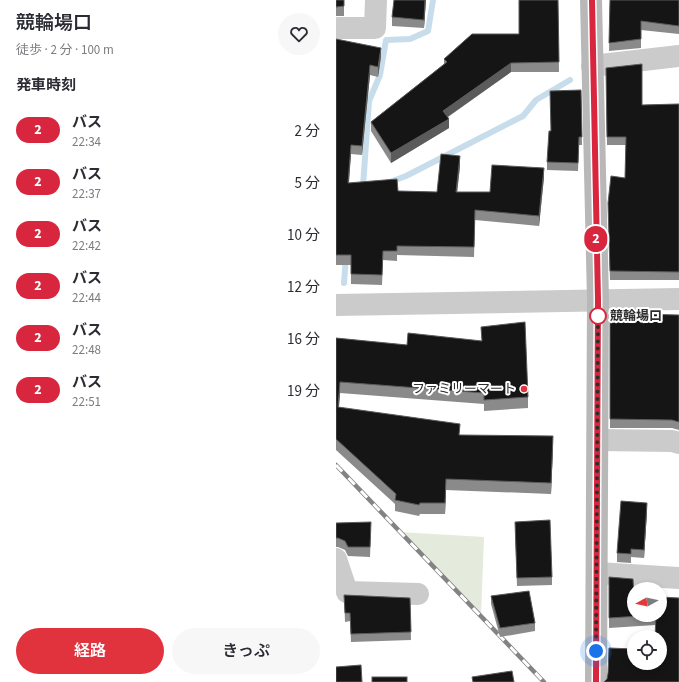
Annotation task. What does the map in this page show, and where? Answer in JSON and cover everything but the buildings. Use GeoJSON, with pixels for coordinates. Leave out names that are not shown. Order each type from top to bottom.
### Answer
{"type":"FeatureCollection","features":[{"type":"Feature","properties":{"kind":"main road"},"geometry":{"type":"LineString","coordinates":[[592,0],[592,66],[598,300],[596,682]]}},
{"type":"Feature","properties":{"kind":"street"},"geometry":{"type":"LineString","coordinates":[[338,28],[375,28],[376,0]]}},
{"type":"Feature","properties":{"kind":"street"},"geometry":{"type":"LineString","coordinates":[[592,66],[679,56]]}},
{"type":"Feature","properties":{"kind":"street"},"geometry":{"type":"LineString","coordinates":[[336,305],[679,299]]}},
{"type":"Feature","properties":{"kind":"street"},"geometry":{"type":"LineString","coordinates":[[598,440],[672,441],[679,443]]}},
{"type":"Feature","properties":{"kind":"street"},"geometry":{"type":"LineString","coordinates":[[336,559],[347,592],[418,594]]}},
{"type":"Feature","properties":{"kind":"street"},"geometry":{"type":"LineString","coordinates":[[597,573],[679,578]]}},
{"type":"Feature","properties":{"kind":"green space"},"geometry":{"type":"Polygon","coordinates":[[[400,532],[484,537],[481,617],[400,532]]]}},
{"type":"Feature","properties":{"kind":"waterway"},"geometry":{"type":"LineString","coordinates":[[363,186],[369,101],[380,75],[386,40],[410,39],[428,31],[433,0]]}},
{"type":"Feature","properties":{"kind":"waterway"},"geometry":{"type":"LineString","coordinates":[[390,182],[406,176],[523,116],[536,100],[570,80]]}},
{"type":"Feature","properties":{"kind":"waterway"},"geometry":{"type":"LineString","coordinates":[[344,283],[346,257]]}},
{"type":"Feature","properties":{"kind":"railway"},"geometry":{"type":"LineString","coordinates":[[336,465],[544,682]]}},
{"type":"Feature","properties":{"kind":"bus line","name":"2"},"geometry":{"type":"LineString","coordinates":[[592,0],[592,66],[598,300],[596,682]]}},
{"type":"Feature","properties":{"kind":"place","name":"競輪場口"},"geometry":{"type":"Point","coordinates":[598,316]}},
{"type":"Feature","properties":{"kind":"place","name":"ファミリーマート"},"geometry":{"type":"Point","coordinates":[524,389]}},
{"type":"Feature","properties":{"kind":"route"},"geometry":{"type":"LineString","coordinates":[[596,651],[598,316]]}}]}
